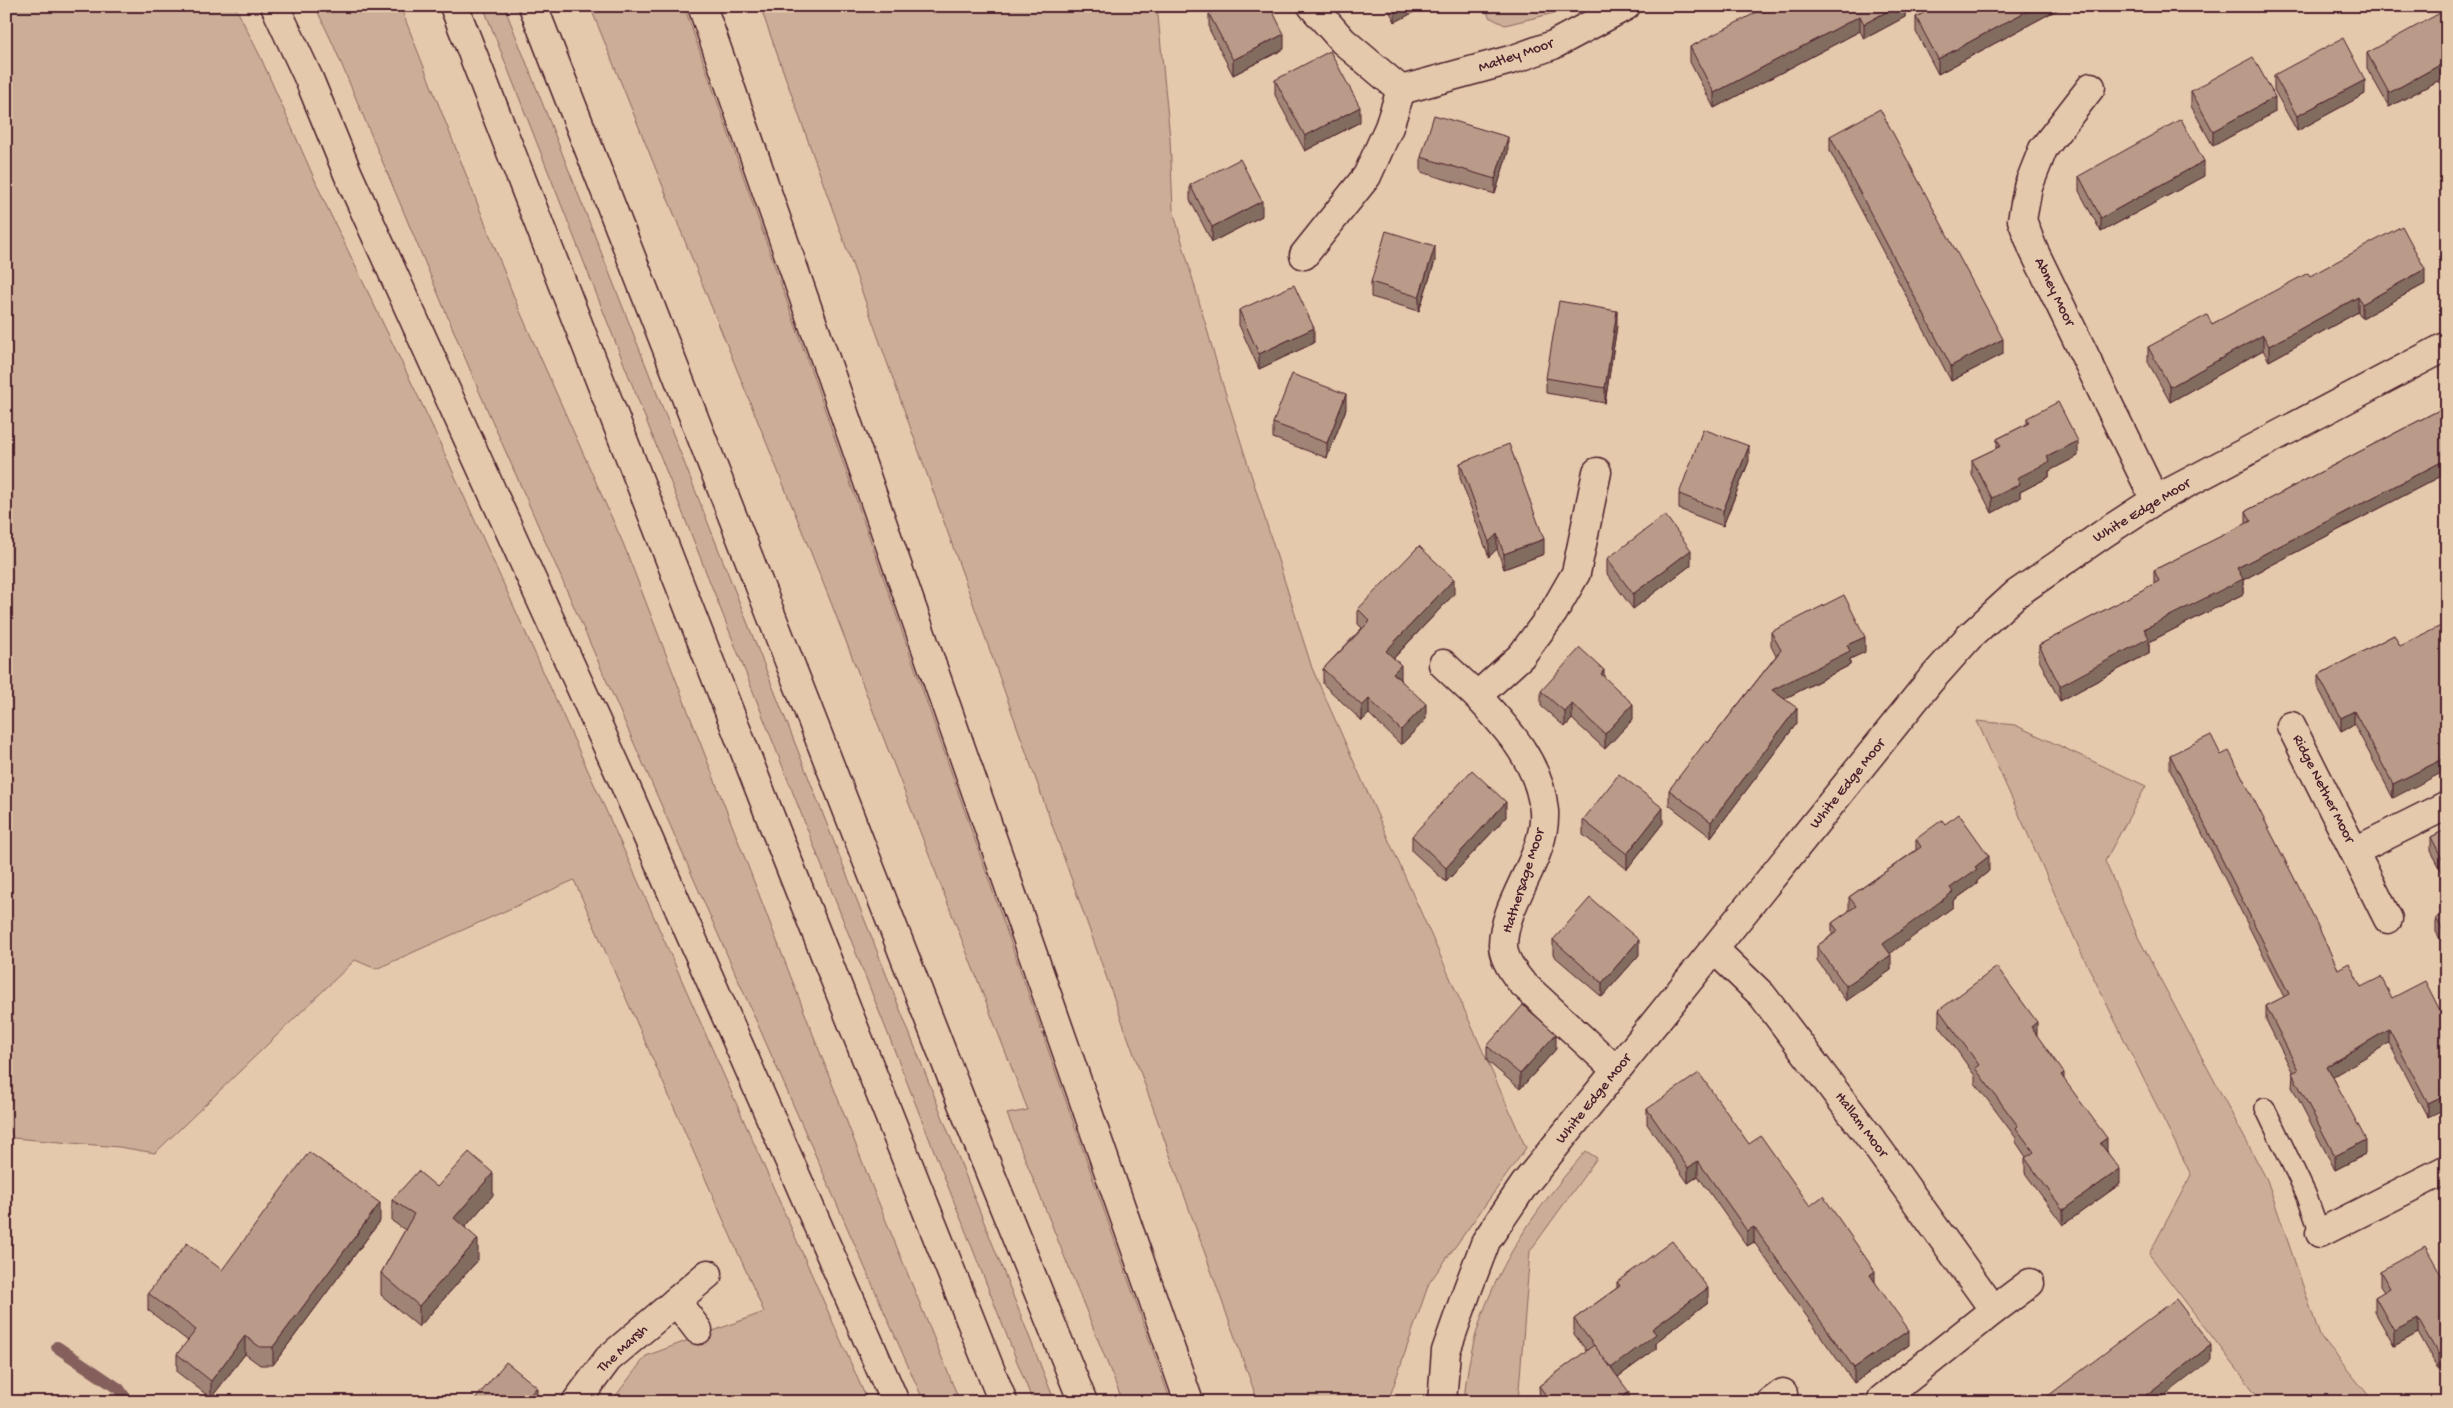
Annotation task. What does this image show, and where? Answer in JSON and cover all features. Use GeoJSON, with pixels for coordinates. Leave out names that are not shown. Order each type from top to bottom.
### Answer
{"type":"FeatureCollection","features":[{"type":"Feature","properties":{"kind":"main road"},"geometry":{"type":"LineString","coordinates":[[275,6],[309,79],[348,174],[624,783],[895,1402]]}},
{"type":"Feature","properties":{"kind":"main road"},"geometry":{"type":"LineString","coordinates":[[454,6],[777,834],[1003,1402]]}},
{"type":"Feature","properties":{"kind":"main road"},"geometry":{"type":"LineString","coordinates":[[533,6],[963,1106],[1082,1402]]}},
{"type":"Feature","properties":{"kind":"main road"},"geometry":{"type":"LineString","coordinates":[[702,6],[1189,1402]]}},
{"type":"Feature","properties":{"kind":"main road"},"geometry":{"type":"LineString","coordinates":[[1304,255],[1367,176],[1389,127],[1401,90],[1343,41],[1312,6]]}},
{"type":"Feature","properties":{"kind":"main road","name":"Matley Moor"},"geometry":{"type":"LineString","coordinates":[[1401,90],[1505,61],[1553,45],[1626,6]]}},
{"type":"Feature","properties":{"kind":"main road","name":"Abney Moor"},"geometry":{"type":"LineString","coordinates":[[2091,87],[2043,149],[2028,187],[2022,220],[2032,249],[2155,500]]}},
{"type":"Feature","properties":{"kind":"main road","name":"White Edge Moor"},"geometry":{"type":"LineString","coordinates":[[1442,1402],[1446,1351],[1486,1241],[1524,1185],[1929,682],[1970,637],[2016,594],[2155,500],[2447,346]]}},
{"type":"Feature","properties":{"kind":"main road"},"geometry":{"type":"LineString","coordinates":[[1477,696],[1521,656],[1553,613],[1576,572],[1597,472]]}},
{"type":"Feature","properties":{"kind":"main road","name":"Hathersage Moor"},"geometry":{"type":"LineString","coordinates":[[1443,664],[1502,722],[1529,762],[1541,794],[1544,813],[1542,832],[1507,926],[1503,946],[1510,968],[1521,982],[1616,1070]]}},
{"type":"Feature","properties":{"kind":"main road","name":"Ridge Nether Moor"},"geometry":{"type":"LineString","coordinates":[[2291,726],[2388,919]]}},
{"type":"Feature","properties":{"kind":"main road","name":"Ridge Nether Moor"},"geometry":{"type":"LineString","coordinates":[[2355,851],[2447,804]]}},
{"type":"Feature","properties":{"kind":"main road","name":"Hallam Moor"},"geometry":{"type":"LineString","coordinates":[[1715,950],[1762,995],[1877,1147],[1994,1310]]}},
{"type":"Feature","properties":{"kind":"main road"},"geometry":{"type":"LineString","coordinates":[[2320,1234],[2447,1169]]}},
{"type":"Feature","properties":{"kind":"main road","name":"The Marsh"},"geometry":{"type":"LineString","coordinates":[[576,1402],[608,1359],[708,1274]]}},
{"type":"Feature","properties":{"kind":"main road"},"geometry":{"type":"LineString","coordinates":[[1882,1399],[2030,1283]]}},
{"type":"Feature","properties":{"kind":"main road"},"geometry":{"type":"LineString","coordinates":[[676,1301],[698,1330]]}},
{"type":"Feature","properties":{"kind":"lane"},"geometry":{"type":"LineString","coordinates":[[2265,1108],[2306,1194],[2320,1234]]}},
{"type":"Feature","properties":{"kind":"shaded area"},"geometry":{"type":"Polygon","coordinates":[[[6,6],[235,6],[260,56],[326,205],[429,419],[646,899],[868,1402],[611,1402],[646,1356],[764,1312],[574,880],[376,969],[355,960],[155,1153],[119,1147],[13,1138],[6,1119],[6,6]]]}},
{"type":"Feature","properties":{"kind":"shaded area"},"geometry":{"type":"Polygon","coordinates":[[[315,6],[400,6],[518,307],[623,543],[869,1179],[960,1402],[924,1402],[479,391],[333,44],[315,6]]]}},
{"type":"Feature","properties":{"kind":"shaded area"},"geometry":{"type":"Polygon","coordinates":[[[483,6],[504,6],[1055,1402],[1033,1402],[483,6]]]}},
{"type":"Feature","properties":{"kind":"shaded area"},"geometry":{"type":"Polygon","coordinates":[[[590,6],[684,6],[1171,1402],[1123,1402],[1007,1114],[1028,1110],[828,595],[590,6]]]}},
{"type":"Feature","properties":{"kind":"shaded area"},"geometry":{"type":"Polygon","coordinates":[[[760,6],[1157,6],[1170,138],[1173,210],[1222,382],[1312,668],[1526,1148],[1429,1283],[1388,1402],[1258,1402],[760,6]]]}},
{"type":"Feature","properties":{"kind":"shaded area"},"geometry":{"type":"Polygon","coordinates":[[[1485,6],[1583,6],[1505,25],[1489,17],[1485,6]]]}},
{"type":"Feature","properties":{"kind":"shaded area"},"geometry":{"type":"Polygon","coordinates":[[[1977,721],[2015,725],[2146,786],[2105,861],[2139,939],[2267,1180],[2320,1336],[2374,1402],[2262,1402],[2149,1254],[2191,1175],[2080,950],[1977,721]]]}},
{"type":"Feature","properties":{"kind":"shaded area"},"geometry":{"type":"Polygon","coordinates":[[[1586,1151],[1597,1158],[1530,1251],[1518,1402],[1464,1402],[1469,1365],[1477,1331],[1489,1298],[1504,1266],[1521,1236],[1541,1207],[1586,1151]]]}},
{"type":"Feature","properties":{"kind":"building"},"geometry":{"type":"Polygon","coordinates":[[[1224,6],[1270,6],[1284,34],[1233,60],[1209,14],[1224,6]]]}},
{"type":"Feature","properties":{"kind":"building"},"geometry":{"type":"Polygon","coordinates":[[[1774,6],[1897,6],[1864,24],[1860,16],[1714,93],[1690,47],[1759,11],[1760,13],[1774,6]]]}},
{"type":"Feature","properties":{"kind":"building"},"geometry":{"type":"Polygon","coordinates":[[[1937,6],[2036,6],[1938,59],[1916,17],[1937,6]]]}},
{"type":"Feature","properties":{"kind":"building"},"geometry":{"type":"Polygon","coordinates":[[[2440,13],[2447,26],[2447,61],[2389,93],[2367,53],[2440,13]]]}},
{"type":"Feature","properties":{"kind":"building"},"geometry":{"type":"Polygon","coordinates":[[[2343,38],[2365,80],[2297,116],[2274,75],[2343,38]]]}},
{"type":"Feature","properties":{"kind":"building"},"geometry":{"type":"Polygon","coordinates":[[[1330,51],[1360,107],[1305,136],[1275,80],[1330,51]]]}},
{"type":"Feature","properties":{"kind":"building"},"geometry":{"type":"Polygon","coordinates":[[[2253,57],[2275,97],[2213,131],[2191,91],[2253,57]]]}},
{"type":"Feature","properties":{"kind":"building"},"geometry":{"type":"Polygon","coordinates":[[[1880,109],[2003,339],[1951,366],[1830,136],[1880,109]]]}},
{"type":"Feature","properties":{"kind":"building"},"geometry":{"type":"Polygon","coordinates":[[[1434,115],[1508,137],[1495,179],[1421,157],[1434,115]]]}},
{"type":"Feature","properties":{"kind":"building"},"geometry":{"type":"Polygon","coordinates":[[[2181,119],[2204,161],[2101,218],[2079,176],[2181,119]]]}},
{"type":"Feature","properties":{"kind":"building"},"geometry":{"type":"Polygon","coordinates":[[[1240,159],[1262,201],[1212,227],[1190,185],[1240,159]]]}},
{"type":"Feature","properties":{"kind":"building"},"geometry":{"type":"Polygon","coordinates":[[[2402,226],[2425,269],[2362,304],[2358,297],[2269,346],[2263,335],[2170,387],[2148,347],[2207,315],[2212,324],[2308,273],[2310,276],[2402,226]]]}},
{"type":"Feature","properties":{"kind":"building"},"geometry":{"type":"Polygon","coordinates":[[[1386,231],[1435,246],[1419,297],[1371,282],[1386,231]]]}},
{"type":"Feature","properties":{"kind":"building"},"geometry":{"type":"Polygon","coordinates":[[[1294,285],[1314,328],[1259,354],[1239,310],[1294,285]]]}},
{"type":"Feature","properties":{"kind":"building"},"geometry":{"type":"Polygon","coordinates":[[[1559,301],[1617,311],[1605,388],[1546,378],[1559,301]]]}},
{"type":"Feature","properties":{"kind":"building"},"geometry":{"type":"Polygon","coordinates":[[[1292,374],[1346,394],[1327,443],[1273,423],[1292,374]]]}},
{"type":"Feature","properties":{"kind":"building"},"geometry":{"type":"Polygon","coordinates":[[[2058,402],[2078,441],[2047,457],[2049,462],[2017,478],[2020,484],[1992,498],[1972,460],[2001,446],[1997,439],[2029,423],[2027,418],[2058,402]]]}},
{"type":"Feature","properties":{"kind":"building"},"geometry":{"type":"Polygon","coordinates":[[[2447,406],[2447,459],[2237,568],[2243,579],[2144,629],[2149,638],[2060,686],[2039,645],[2159,581],[2154,570],[2251,521],[2246,511],[2447,406]]]}},
{"type":"Feature","properties":{"kind":"building"},"geometry":{"type":"Polygon","coordinates":[[[1703,429],[1749,446],[1723,511],[1679,494],[1703,429]]]}},
{"type":"Feature","properties":{"kind":"building"},"geometry":{"type":"Polygon","coordinates":[[[1509,444],[1544,539],[1504,554],[1497,534],[1489,542],[1460,463],[1509,444]]]}},
{"type":"Feature","properties":{"kind":"building"},"geometry":{"type":"Polygon","coordinates":[[[1665,515],[1691,550],[1633,594],[1607,559],[1665,515]]]}},
{"type":"Feature","properties":{"kind":"building"},"geometry":{"type":"Polygon","coordinates":[[[1419,546],[1454,579],[1386,651],[1401,665],[1393,673],[1426,704],[1401,730],[1369,699],[1362,706],[1323,669],[1370,621],[1358,609],[1419,546]]]}},
{"type":"Feature","properties":{"kind":"building"},"geometry":{"type":"Polygon","coordinates":[[[1844,595],[1865,637],[1847,645],[1850,651],[1772,690],[1797,708],[1711,822],[1669,790],[1706,741],[1708,743],[1781,650],[1771,632],[1844,595]]]}},
{"type":"Feature","properties":{"kind":"building"},"geometry":{"type":"Polygon","coordinates":[[[2447,623],[2447,757],[2393,784],[2354,711],[2341,718],[2318,675],[2394,635],[2400,646],[2447,623]]]}},
{"type":"Feature","properties":{"kind":"building"},"geometry":{"type":"Polygon","coordinates":[[[1580,648],[1604,670],[1601,674],[1633,704],[1605,734],[1572,704],[1565,712],[1541,691],[1580,648]]]}},
{"type":"Feature","properties":{"kind":"building"},"geometry":{"type":"Polygon","coordinates":[[[2211,735],[2221,755],[2229,751],[2308,905],[2338,969],[2349,963],[2361,987],[2381,977],[2392,998],[2425,981],[2447,1024],[2447,1094],[2428,1103],[2389,1029],[2327,1066],[2366,1140],[2335,1156],[2292,1073],[2298,1070],[2266,1006],[2289,994],[2170,755],[2211,735]]]}},
{"type":"Feature","properties":{"kind":"building"},"geometry":{"type":"Polygon","coordinates":[[[1472,770],[1506,802],[1446,868],[1412,836],[1472,770]]]}},
{"type":"Feature","properties":{"kind":"building"},"geometry":{"type":"Polygon","coordinates":[[[1619,774],[1663,808],[1627,854],[1583,820],[1619,774]]]}},
{"type":"Feature","properties":{"kind":"building"},"geometry":{"type":"Polygon","coordinates":[[[1959,814],[1989,856],[1975,867],[1977,869],[1950,888],[1953,892],[1883,944],[1891,955],[1846,986],[1817,946],[1838,931],[1832,923],[1856,906],[1849,897],[1921,847],[1916,839],[1942,820],[1945,824],[1959,814]]]}},
{"type":"Feature","properties":{"kind":"building"},"geometry":{"type":"Polygon","coordinates":[[[2447,829],[2447,868],[2431,837],[2447,829]]]}},
{"type":"Feature","properties":{"kind":"building"},"geometry":{"type":"Polygon","coordinates":[[[1590,898],[1639,940],[1602,983],[1553,940],[1590,898]]]}},
{"type":"Feature","properties":{"kind":"building"},"geometry":{"type":"Polygon","coordinates":[[[2447,913],[2447,938],[2436,918],[2447,913]]]}},
{"type":"Feature","properties":{"kind":"building"},"geometry":{"type":"Polygon","coordinates":[[[1997,967],[2037,1022],[2031,1027],[2064,1073],[2061,1075],[2107,1138],[2100,1143],[2120,1169],[2063,1210],[2025,1158],[2034,1152],[2016,1128],[2018,1126],[1975,1068],[1979,1065],[1939,1010],[1997,967]]]}},
{"type":"Feature","properties":{"kind":"building"},"geometry":{"type":"Polygon","coordinates":[[[1523,1005],[1556,1034],[1520,1074],[1487,1046],[1523,1005]]]}},
{"type":"Feature","properties":{"kind":"building"},"geometry":{"type":"Polygon","coordinates":[[[1699,1073],[1749,1144],[1761,1136],[1810,1206],[1823,1196],[1875,1271],[1870,1275],[1909,1330],[1854,1368],[1754,1227],[1747,1231],[1698,1161],[1688,1168],[1647,1109],[1699,1073]]]}},
{"type":"Feature","properties":{"kind":"building"},"geometry":{"type":"Polygon","coordinates":[[[309,1152],[380,1203],[273,1347],[260,1347],[245,1336],[211,1381],[177,1354],[196,1330],[148,1293],[187,1243],[222,1270],[309,1152]]]}},
{"type":"Feature","properties":{"kind":"building"},"geometry":{"type":"Polygon","coordinates":[[[469,1152],[493,1173],[454,1218],[478,1239],[419,1306],[381,1273],[414,1214],[392,1200],[418,1171],[437,1187],[469,1152]]]}},
{"type":"Feature","properties":{"kind":"building"},"geometry":{"type":"Polygon","coordinates":[[[1672,1241],[1708,1288],[1652,1329],[1656,1334],[1611,1368],[1574,1319],[1620,1286],[1617,1282],[1672,1241]]]}},
{"type":"Feature","properties":{"kind":"building"},"geometry":{"type":"Polygon","coordinates":[[[2425,1246],[2442,1276],[2447,1273],[2447,1350],[2438,1354],[2418,1319],[2394,1331],[2375,1297],[2390,1288],[2380,1271],[2425,1246]]]}},
{"type":"Feature","properties":{"kind":"building"},"geometry":{"type":"Polygon","coordinates":[[[2176,1299],[2211,1345],[2137,1402],[2040,1402],[2176,1299]]]}},
{"type":"Feature","properties":{"kind":"building"},"geometry":{"type":"Polygon","coordinates":[[[1594,1345],[1629,1392],[1616,1402],[1551,1402],[1539,1386],[1594,1345]]]}},
{"type":"Feature","properties":{"kind":"building"},"geometry":{"type":"Polygon","coordinates":[[[506,1362],[537,1387],[524,1402],[473,1402],[506,1362]]]}},
{"type":"Feature","properties":{"kind":"waterway"},"geometry":{"type":"LineString","coordinates":[[57,1347],[119,1389],[128,1402]]}}]}
